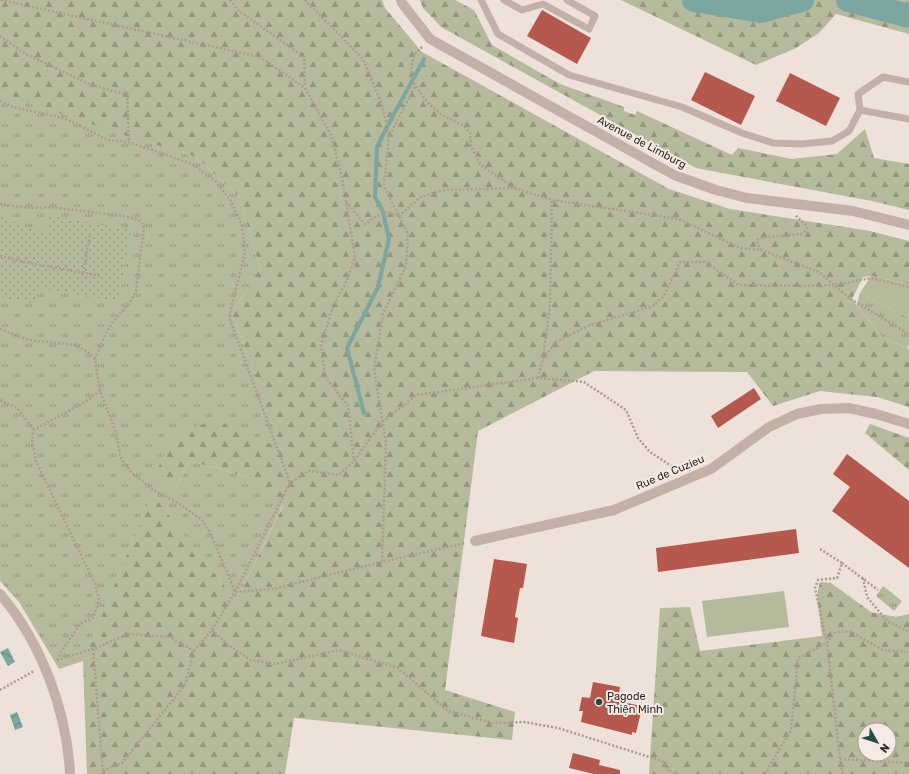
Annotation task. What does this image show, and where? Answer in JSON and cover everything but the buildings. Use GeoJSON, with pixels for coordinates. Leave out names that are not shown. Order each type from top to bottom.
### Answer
{"type":"FeatureCollection","features":[{"type":"Feature","properties":{"kind":"street","name":"Avenue de Limburg"},"geometry":{"type":"LineString","coordinates":[[401,0],[430,39],[674,175],[716,190],[747,198],[852,211],[909,225]]}},
{"type":"Feature","properties":{"kind":"street","name":"Rue de Cuzieu"},"geometry":{"type":"LineString","coordinates":[[475,541],[614,510],[711,468],[769,427],[797,414],[821,410],[849,408],[909,424]]}},
{"type":"Feature","properties":{"kind":"street"},"geometry":{"type":"LineString","coordinates":[[0,594],[11,607],[29,636],[54,689],[63,720],[69,753],[70,774]]}},
{"type":"Feature","properties":{"kind":"lane"},"geometry":{"type":"LineString","coordinates":[[481,0],[498,34],[569,75],[682,107],[742,133],[774,143],[801,144],[832,141],[849,131],[860,110],[858,94],[883,77],[909,82]]}},
{"type":"Feature","properties":{"kind":"lane"},"geometry":{"type":"LineString","coordinates":[[504,0],[522,10],[543,4],[588,29],[595,16],[567,0]]}},
{"type":"Feature","properties":{"kind":"lane"},"geometry":{"type":"LineString","coordinates":[[860,110],[909,119]]}},
{"type":"Feature","properties":{"kind":"path"},"geometry":{"type":"LineString","coordinates":[[1,0],[260,57],[305,88],[331,135],[342,177],[355,257],[347,280],[332,309],[321,345],[325,377],[348,406],[354,461]]}},
{"type":"Feature","properties":{"kind":"path"},"geometry":{"type":"LineString","coordinates":[[230,0],[239,11],[304,57],[305,88]]}},
{"type":"Feature","properties":{"kind":"path"},"geometry":{"type":"LineString","coordinates":[[305,0],[363,59],[382,105],[389,135],[384,186],[408,234],[406,266],[383,314],[374,369],[386,442],[382,562]]}},
{"type":"Feature","properties":{"kind":"path"},"geometry":{"type":"LineString","coordinates":[[0,36],[26,54],[89,84],[127,95],[129,142]]}},
{"type":"Feature","properties":{"kind":"path"},"geometry":{"type":"LineString","coordinates":[[430,39],[414,55],[411,69],[415,86],[429,104],[442,115],[464,126],[470,133],[471,146],[480,164],[516,188],[552,200],[679,219],[740,248],[762,250],[819,272],[849,298],[909,334]]}},
{"type":"Feature","properties":{"kind":"path"},"geometry":{"type":"LineString","coordinates":[[389,135],[415,86]]}},
{"type":"Feature","properties":{"kind":"path"},"geometry":{"type":"LineString","coordinates":[[0,101],[13,107],[64,118],[108,140],[129,142],[192,164],[215,181],[231,201],[242,226],[245,252],[229,316],[290,483]]}},
{"type":"Feature","properties":{"kind":"path"},"geometry":{"type":"LineString","coordinates":[[399,216],[421,197],[443,190],[516,188]]}},
{"type":"Feature","properties":{"kind":"path"},"geometry":{"type":"LineString","coordinates":[[538,378],[543,358],[550,305],[552,200]]}},
{"type":"Feature","properties":{"kind":"path"},"geometry":{"type":"LineString","coordinates":[[345,201],[365,224],[383,212],[399,216]]}},
{"type":"Feature","properties":{"kind":"path"},"geometry":{"type":"LineString","coordinates":[[762,250],[757,244],[757,240],[760,238],[801,234],[805,231],[805,224],[780,203]]}},
{"type":"Feature","properties":{"kind":"path"},"geometry":{"type":"LineString","coordinates":[[0,204],[29,208],[52,206],[124,216],[139,220],[144,226],[136,291],[130,302],[112,323],[105,335],[95,359],[100,391],[116,432],[120,455],[123,461],[131,472],[153,490],[178,503],[201,519],[210,532],[235,592]]}},
{"type":"Feature","properties":{"kind":"path"},"geometry":{"type":"LineString","coordinates":[[83,273],[90,235]]}},
{"type":"Feature","properties":{"kind":"path"},"geometry":{"type":"LineString","coordinates":[[0,256],[29,264],[102,276]]}},
{"type":"Feature","properties":{"kind":"path"},"geometry":{"type":"LineString","coordinates":[[543,358],[556,342],[588,326],[653,306],[664,296],[680,262],[705,262],[739,285],[834,285],[871,278],[909,287]]}},
{"type":"Feature","properties":{"kind":"path"},"geometry":{"type":"LineString","coordinates":[[0,329],[28,340],[75,345],[88,352],[95,359]]}},
{"type":"Feature","properties":{"kind":"path"},"geometry":{"type":"LineString","coordinates":[[93,649],[102,773],[123,762],[185,685],[194,652],[212,630],[235,592],[290,483],[308,471],[339,475],[354,461],[382,422],[417,395],[538,378],[584,382],[626,410],[638,438],[650,452],[668,465],[690,476]]}},
{"type":"Feature","properties":{"kind":"path"},"geometry":{"type":"LineString","coordinates":[[57,660],[62,650],[81,623],[93,618],[99,599],[95,584],[36,461],[32,438],[34,430],[85,402],[100,391]]}},
{"type":"Feature","properties":{"kind":"path"},"geometry":{"type":"LineString","coordinates":[[0,400],[17,408],[34,430]]}},
{"type":"Feature","properties":{"kind":"path"},"geometry":{"type":"LineString","coordinates":[[235,592],[273,589],[475,541]]}},
{"type":"Feature","properties":{"kind":"path"},"geometry":{"type":"LineString","coordinates":[[820,549],[842,563],[878,590]]}},
{"type":"Feature","properties":{"kind":"path"},"geometry":{"type":"LineString","coordinates":[[842,563],[837,578],[818,580],[815,588],[827,643],[843,774]]}},
{"type":"Feature","properties":{"kind":"path"},"geometry":{"type":"LineString","coordinates":[[863,578],[867,597],[887,621],[909,632]]}},
{"type":"Feature","properties":{"kind":"path"},"geometry":{"type":"LineString","coordinates":[[212,630],[226,643],[250,660],[275,664],[338,650],[398,668],[448,711],[493,723],[524,722],[558,728],[662,762],[673,774]]}},
{"type":"Feature","properties":{"kind":"path"},"geometry":{"type":"LineString","coordinates":[[765,774],[791,730],[798,658],[827,643],[834,633],[849,631],[883,650],[909,652]]}},
{"type":"Feature","properties":{"kind":"path"},"geometry":{"type":"LineString","coordinates":[[0,690],[57,660],[93,649],[129,634],[170,637],[194,652]]}},
{"type":"Feature","properties":{"kind":"path"},"geometry":{"type":"LineString","coordinates":[[840,759],[909,763]]}},
{"type":"Feature","properties":{"kind":"green space"},"geometry":{"type":"Polygon","coordinates":[[[0,0],[382,0],[385,8],[422,52],[669,189],[730,209],[870,231],[909,241],[909,284],[871,276],[863,277],[852,299],[882,337],[909,349],[909,407],[877,397],[820,391],[773,406],[747,372],[594,371],[478,431],[445,690],[515,712],[512,740],[294,718],[285,774],[87,774],[83,661],[152,494],[236,601],[283,506],[247,477],[190,461],[175,489],[153,478],[175,433],[216,420],[282,449],[232,313],[260,268],[239,196],[196,157],[124,135],[0,93],[0,0]]]}},
{"type":"Feature","properties":{"kind":"green space"},"geometry":{"type":"Polygon","coordinates":[[[420,0],[455,0],[474,10],[492,45],[560,84],[624,107],[624,111],[635,115],[637,111],[732,155],[738,148],[792,159],[837,154],[865,129],[874,158],[909,164],[909,210],[872,201],[696,168],[441,27],[423,8],[420,0]]]}},
{"type":"Feature","properties":{"kind":"green space"},"geometry":{"type":"Polygon","coordinates":[[[621,0],[753,0],[761,3],[762,0],[909,0],[909,34],[836,14],[819,33],[796,48],[756,65],[621,0]]]}},
{"type":"Feature","properties":{"kind":"green space"},"geometry":{"type":"Polygon","coordinates":[[[0,93],[196,157],[239,196],[260,268],[232,313],[283,449],[175,433],[175,489],[190,461],[247,477],[283,505],[236,601],[152,495],[83,661],[59,669],[19,602],[0,581],[0,93]]]}},
{"type":"Feature","properties":{"kind":"green space"},"geometry":{"type":"Polygon","coordinates":[[[49,215],[131,230],[118,301],[37,288],[34,303],[0,297],[0,217],[46,233],[49,215]]]}},
{"type":"Feature","properties":{"kind":"green space"},"geometry":{"type":"Polygon","coordinates":[[[871,276],[909,284],[909,318],[860,293],[871,276]]]}},
{"type":"Feature","properties":{"kind":"green space"},"geometry":{"type":"Polygon","coordinates":[[[860,293],[909,318],[909,345],[907,348],[882,337],[857,305],[860,293]]]}},
{"type":"Feature","properties":{"kind":"green space"},"geometry":{"type":"Polygon","coordinates":[[[870,424],[909,438],[909,470],[865,433],[870,424]]]}},
{"type":"Feature","properties":{"kind":"green space"},"geometry":{"type":"Polygon","coordinates":[[[820,582],[831,583],[871,612],[896,617],[909,614],[909,774],[649,774],[660,608],[690,607],[700,651],[822,636],[817,595],[820,582]]]}},
{"type":"Feature","properties":{"kind":"green space"},"geometry":{"type":"Polygon","coordinates":[[[883,586],[902,601],[894,611],[876,596],[883,586]]]}},
{"type":"Feature","properties":{"kind":"green space"},"geometry":{"type":"Polygon","coordinates":[[[784,591],[789,627],[707,637],[702,601],[784,591]]]}},
{"type":"Feature","properties":{"kind":"water"},"geometry":{"type":"Polygon","coordinates":[[[8,648],[15,662],[8,666],[0,652],[8,648]]]}},
{"type":"Feature","properties":{"kind":"water"},"geometry":{"type":"Polygon","coordinates":[[[17,712],[23,727],[15,730],[10,715],[17,712]]]}},
{"type":"Feature","properties":{"kind":"waterway"},"geometry":{"type":"LineString","coordinates":[[694,0],[761,11],[802,0]]}},
{"type":"Feature","properties":{"kind":"waterway"},"geometry":{"type":"LineString","coordinates":[[848,0],[909,16]]}},
{"type":"Feature","properties":{"kind":"waterway"},"geometry":{"type":"LineString","coordinates":[[364,413],[347,348],[378,287],[389,239],[383,212],[375,197],[377,147],[424,59]]}},
{"type":"Feature","properties":{"kind":"place","name":"Pagode Thiện Minh"},"geometry":{"type":"Point","coordinates":[599,702]}}]}
